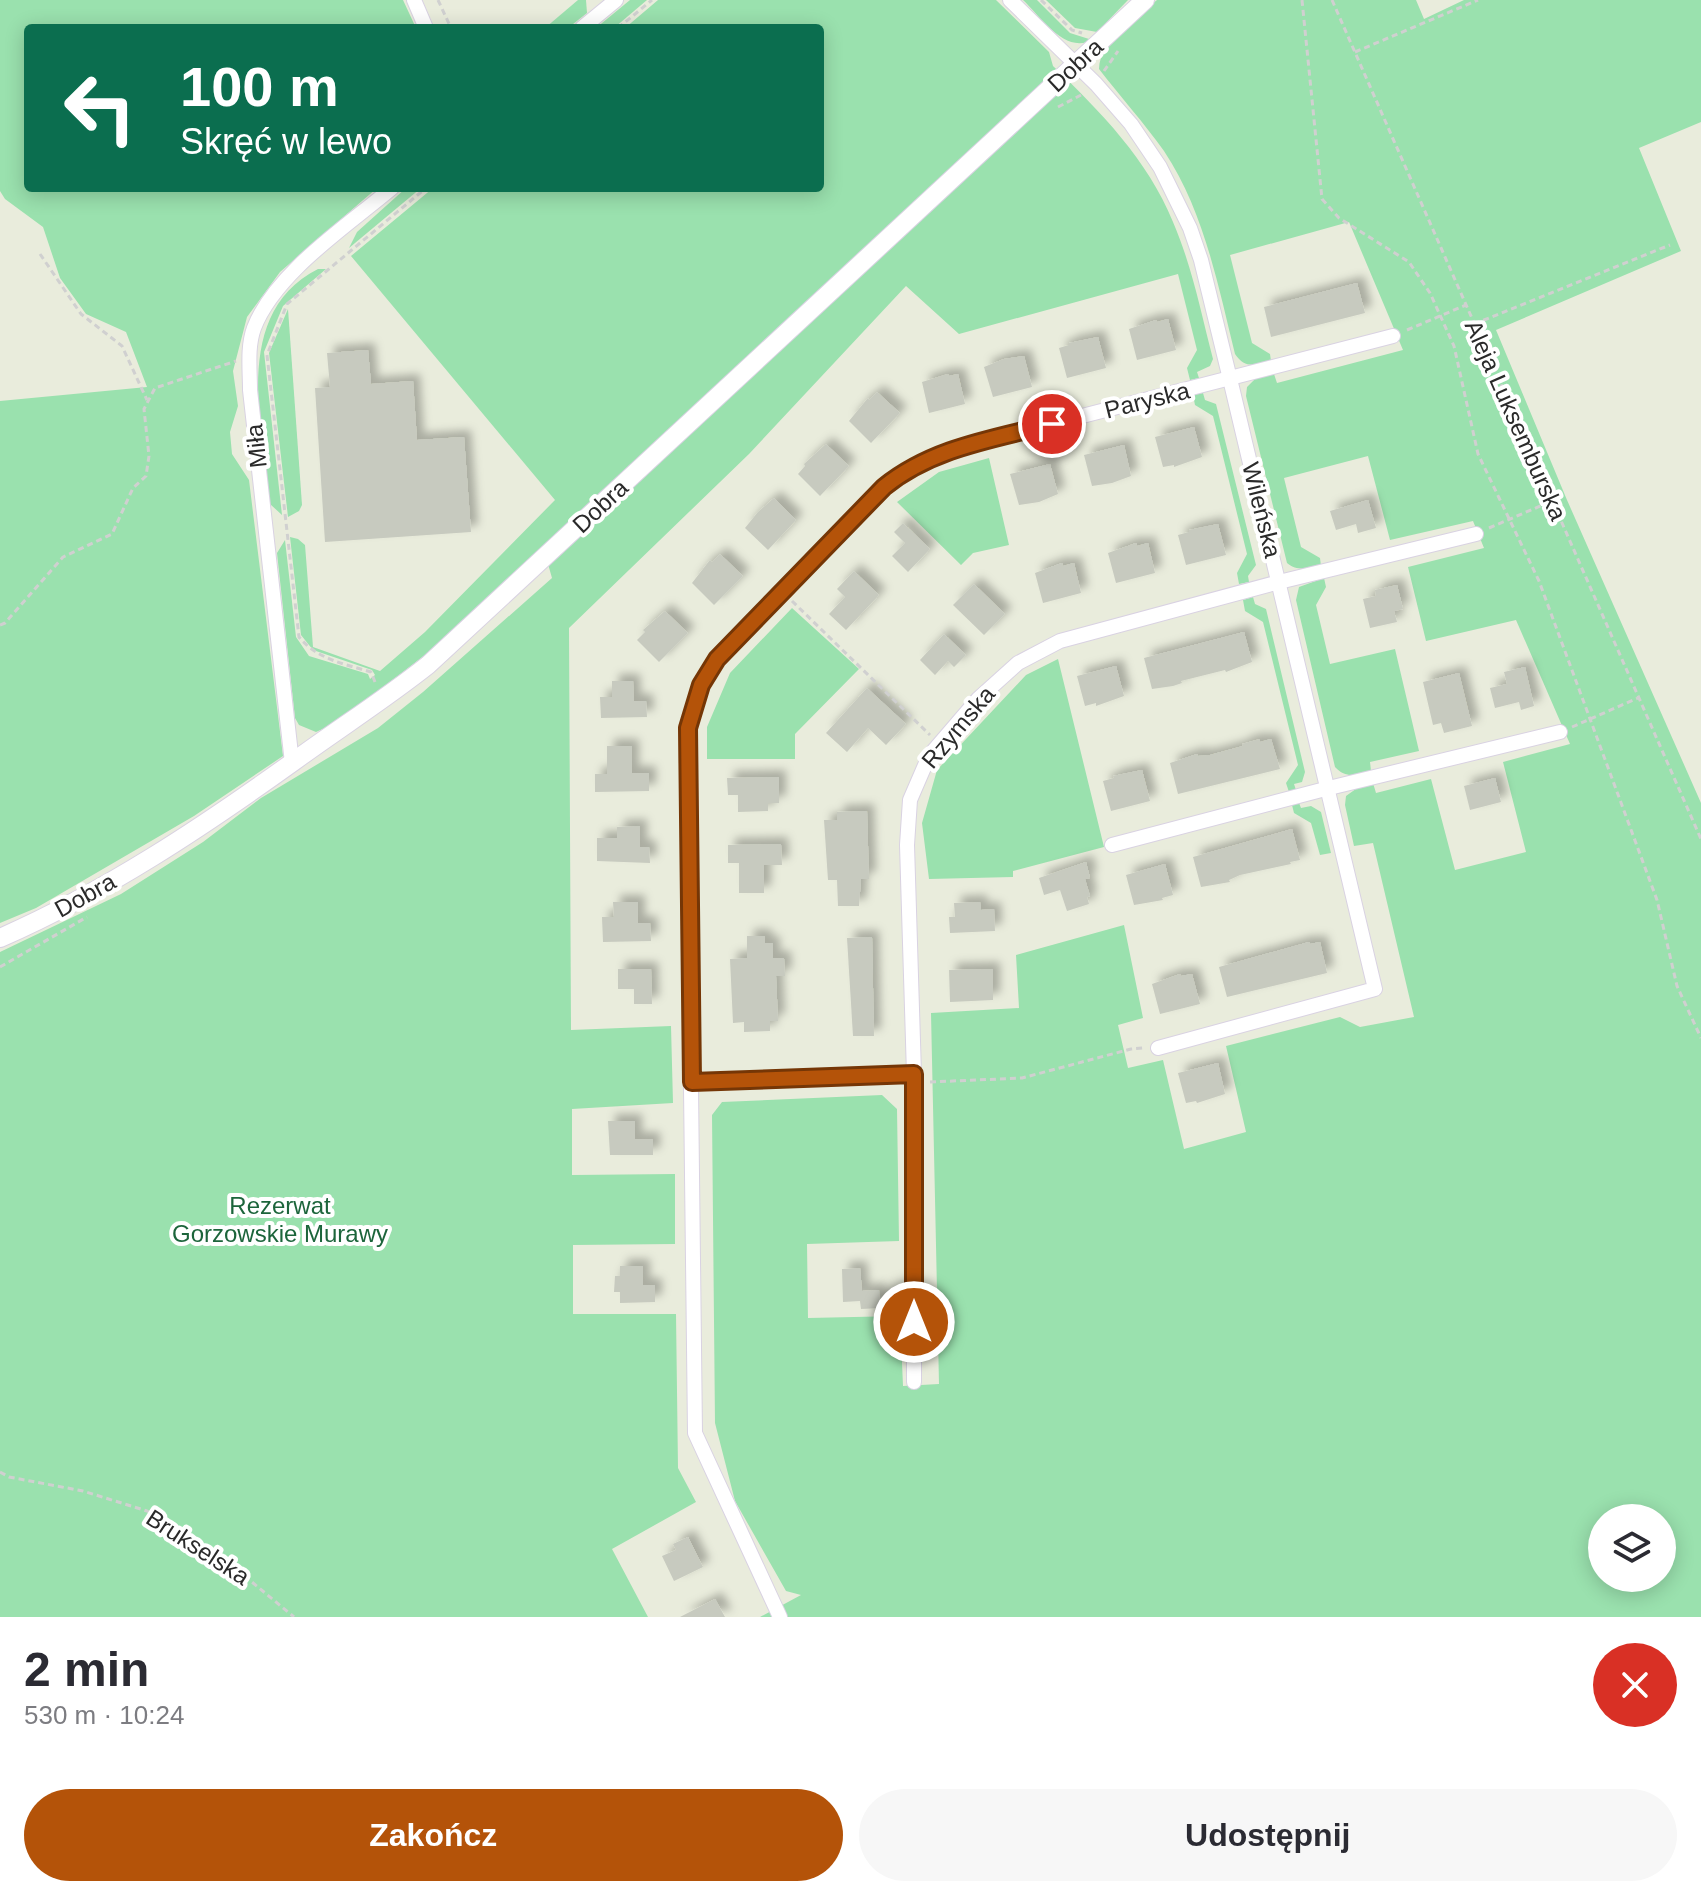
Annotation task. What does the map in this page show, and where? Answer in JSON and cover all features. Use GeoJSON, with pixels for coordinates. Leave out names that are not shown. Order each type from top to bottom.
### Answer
{"type":"FeatureCollection","features":[{"type":"Feature","properties":{"kind":"street"},"geometry":{"type":"LineString","coordinates":[[414,0],[424,24]]}},
{"type":"Feature","properties":{"kind":"street"},"geometry":{"type":"LineString","coordinates":[[587,24],[616,0]]}},
{"type":"Feature","properties":{"kind":"street"},"geometry":{"type":"LineString","coordinates":[[1010,0],[1075,64]]}},
{"type":"Feature","properties":{"kind":"street","name":"Dobra"},"geometry":{"type":"LineString","coordinates":[[0,938],[53,914],[199,827],[382,701],[428,665],[1145,0]]}},
{"type":"Feature","properties":{"kind":"street","name":"Wileńska"},"geometry":{"type":"LineString","coordinates":[[1075,64],[1131,124],[1160,167],[1176,197],[1201,260],[1375,989],[1158,1048]]}},
{"type":"Feature","properties":{"kind":"street","name":"Miła"},"geometry":{"type":"LineString","coordinates":[[292,763],[250,390],[249,357],[253,331],[267,302],[285,279],[387,192]]}},
{"type":"Feature","properties":{"kind":"street","name":"Paryska"},"geometry":{"type":"LineString","coordinates":[[780,1617],[695,1433],[688,728],[695,699],[708,672],[782,592],[884,487],[928,458],[1393,336]]}},
{"type":"Feature","properties":{"kind":"street","name":"Rzymska"},"geometry":{"type":"LineString","coordinates":[[914,1382],[914,1078],[907,815],[920,771],[939,743],[1004,674],[1039,651],[1070,637],[1476,534]]}},
{"type":"Feature","properties":{"kind":"street"},"geometry":{"type":"LineString","coordinates":[[1112,845],[1560,732]]}},
{"type":"Feature","properties":{"kind":"street"},"geometry":{"type":"LineString","coordinates":[[692,1082],[914,1078]]}},
{"type":"Feature","properties":{"kind":"path"},"geometry":{"type":"LineString","coordinates":[[438,0],[449,24]]}},
{"type":"Feature","properties":{"kind":"path"},"geometry":{"type":"LineString","coordinates":[[623,24],[652,0]]}},
{"type":"Feature","properties":{"kind":"path"},"geometry":{"type":"LineString","coordinates":[[1041,0],[1072,30],[1092,35],[1117,51]]}},
{"type":"Feature","properties":{"kind":"path"},"geometry":{"type":"LineString","coordinates":[[1302,0],[1322,199],[1339,218],[1409,262],[1430,293],[1454,346],[1478,454],[1539,581],[1657,900],[1677,986],[1701,1038]]}},
{"type":"Feature","properties":{"kind":"path","name":"Aleja Luksemburska"},"geometry":{"type":"LineString","coordinates":[[1332,0],[1701,839]]}},
{"type":"Feature","properties":{"kind":"path"},"geometry":{"type":"LineString","coordinates":[[1355,52],[1478,0]]}},
{"type":"Feature","properties":{"kind":"path"},"geometry":{"type":"LineString","coordinates":[[382,701],[371,672],[323,657],[309,649],[299,637],[267,355],[287,304],[421,192]]}},
{"type":"Feature","properties":{"kind":"path"},"geometry":{"type":"LineString","coordinates":[[1474,324],[1670,245]]}},
{"type":"Feature","properties":{"kind":"path"},"geometry":{"type":"LineString","coordinates":[[40,254],[81,314],[122,346],[147,400]]}},
{"type":"Feature","properties":{"kind":"path"},"geometry":{"type":"LineString","coordinates":[[1393,336],[1466,305]]}},
{"type":"Feature","properties":{"kind":"path"},"geometry":{"type":"LineString","coordinates":[[0,625],[63,557],[112,534],[133,488],[146,476],[149,456],[144,409],[155,388],[249,357],[267,355]]}},
{"type":"Feature","properties":{"kind":"path"},"geometry":{"type":"LineString","coordinates":[[1476,534],[1552,501]]}},
{"type":"Feature","properties":{"kind":"path"},"geometry":{"type":"LineString","coordinates":[[782,592],[939,743]]}},
{"type":"Feature","properties":{"kind":"path"},"geometry":{"type":"LineString","coordinates":[[1560,732],[1638,698]]}},
{"type":"Feature","properties":{"kind":"path"},"geometry":{"type":"LineString","coordinates":[[914,1078],[1022,1078],[1131,1049],[1158,1048]]}},
{"type":"Feature","properties":{"kind":"path","name":"Brukselska"},"geometry":{"type":"LineString","coordinates":[[0,1472],[9,1477],[83,1491],[147,1511],[223,1558],[294,1617]]}},
{"type":"Feature","properties":{"kind":"green space"},"geometry":{"type":"Polygon","coordinates":[[[0,0],[403,0],[414,24],[24,24],[24,192],[372,192],[280,272],[247,317],[233,371],[238,406],[230,432],[232,454],[249,480],[283,756],[194,816],[36,908],[0,923],[0,401],[147,387],[126,332],[86,314],[60,278],[43,227],[5,199],[0,191],[0,0]]]}},
{"type":"Feature","properties":{"kind":"green space"},"geometry":{"type":"Polygon","coordinates":[[[578,0],[586,0],[587,13],[573,24],[550,24],[578,0]]]}},
{"type":"Feature","properties":{"kind":"green space"},"geometry":{"type":"Polygon","coordinates":[[[630,0],[647,0],[619,24],[601,24],[630,0]]]}},
{"type":"Feature","properties":{"kind":"green space","name":"Rezerwat Gorzowskie Murawy"},"geometry":{"type":"Polygon","coordinates":[[[658,0],[996,0],[1049,52],[1053,66],[1121,138],[1163,199],[1186,256],[1213,359],[1210,366],[1197,372],[1199,378],[1190,380],[1187,368],[1197,350],[1178,274],[959,334],[906,286],[749,454],[569,628],[571,1030],[671,1026],[673,1103],[572,1109],[572,1175],[675,1174],[675,1244],[573,1245],[573,1314],[676,1314],[678,1468],[696,1502],[612,1549],[648,1617],[0,1617],[0,952],[121,894],[203,842],[261,798],[378,728],[552,578],[544,550],[430,651],[340,721],[316,732],[299,725],[295,718],[277,553],[285,540],[296,637],[309,656],[368,674],[370,679],[375,675],[372,670],[313,650],[301,635],[290,537],[305,545],[313,647],[380,671],[425,632],[555,500],[351,256],[428,192],[824,192],[824,24],[630,24],[658,0]]]}},
{"type":"Feature","properties":{"kind":"green space"},"geometry":{"type":"Polygon","coordinates":[[[1023,0],[1037,0],[1070,33],[1089,39],[1078,43],[1060,36],[1023,0]]]}},
{"type":"Feature","properties":{"kind":"green space"},"geometry":{"type":"Polygon","coordinates":[[[1046,0],[1128,0],[1097,32],[1075,28],[1046,0]]]}},
{"type":"Feature","properties":{"kind":"green space"},"geometry":{"type":"Polygon","coordinates":[[[1157,0],[1416,0],[1424,19],[1464,0],[1701,0],[1701,122],[1639,148],[1681,251],[1496,330],[1567,500],[1701,803],[1701,1617],[760,1617],[801,1595],[786,1591],[735,1501],[715,1423],[712,1115],[722,1102],[882,1095],[897,1109],[899,1241],[807,1244],[808,1318],[900,1316],[903,1386],[939,1384],[931,1013],[1019,1008],[1016,955],[1124,925],[1143,1018],[1118,1025],[1128,1068],[1163,1060],[1184,1149],[1246,1132],[1226,1046],[1340,1017],[1360,1027],[1414,1017],[1373,843],[1354,846],[1345,805],[1346,796],[1360,786],[1373,783],[1376,793],[1431,779],[1455,870],[1526,852],[1503,762],[1570,744],[1516,620],[1426,641],[1408,567],[1484,548],[1473,521],[1390,540],[1368,456],[1284,478],[1301,547],[1320,558],[1321,566],[1299,568],[1287,563],[1246,396],[1247,387],[1256,378],[1274,374],[1277,383],[1403,350],[1349,222],[1230,255],[1252,343],[1270,354],[1271,361],[1247,364],[1239,359],[1235,354],[1216,275],[1190,198],[1164,151],[1099,69],[1106,48],[1130,22],[1157,0]]]}},
{"type":"Feature","properties":{"kind":"green space"},"geometry":{"type":"Polygon","coordinates":[[[402,192],[416,192],[349,248],[357,232],[402,192]]]}},
{"type":"Feature","properties":{"kind":"green space"},"geometry":{"type":"Polygon","coordinates":[[[318,269],[326,269],[283,306],[264,352],[282,515],[270,504],[262,441],[258,374],[262,342],[273,313],[291,289],[318,269]]]}},
{"type":"Feature","properties":{"kind":"green space"},"geometry":{"type":"Polygon","coordinates":[[[288,309],[302,505],[299,511],[288,517],[269,353],[288,309]]]}},
{"type":"Feature","properties":{"kind":"green space"},"geometry":{"type":"Polygon","coordinates":[[[1203,393],[1205,400],[1216,404],[1256,565],[1248,576],[1249,582],[1239,584],[1237,573],[1247,554],[1213,416],[1195,405],[1193,395],[1203,393]]]}},
{"type":"Feature","properties":{"kind":"green space"},"geometry":{"type":"Polygon","coordinates":[[[989,458],[1009,545],[973,553],[961,565],[897,502],[939,472],[989,458]]]}},
{"type":"Feature","properties":{"kind":"green space"},"geometry":{"type":"Polygon","coordinates":[[[1324,578],[1326,587],[1316,605],[1330,664],[1395,649],[1419,751],[1370,762],[1371,771],[1356,775],[1348,775],[1335,767],[1296,600],[1299,587],[1324,578]]]}},
{"type":"Feature","properties":{"kind":"green space"},"geometry":{"type":"Polygon","coordinates":[[[1253,597],[1255,604],[1266,609],[1305,772],[1302,782],[1294,784],[1296,790],[1289,792],[1286,783],[1298,765],[1263,622],[1245,611],[1243,600],[1253,597]]]}},
{"type":"Feature","properties":{"kind":"green space"},"geometry":{"type":"Polygon","coordinates":[[[792,608],[859,669],[795,734],[795,759],[707,759],[707,727],[730,673],[792,608]]]}},
{"type":"Feature","properties":{"kind":"green space"},"geometry":{"type":"Polygon","coordinates":[[[1058,659],[1104,847],[1013,871],[1013,877],[929,879],[922,823],[937,770],[1026,675],[1058,659]]]}},
{"type":"Feature","properties":{"kind":"green space"},"geometry":{"type":"Polygon","coordinates":[[[1299,803],[1301,808],[1311,806],[1321,812],[1331,853],[1320,855],[1311,823],[1294,813],[1292,805],[1299,803]]]}},
{"type":"Feature","properties":{"kind":"building"},"geometry":{"type":"Polygon","coordinates":[[[1357,283],[1365,313],[1271,337],[1264,307],[1357,283]]]}},
{"type":"Feature","properties":{"kind":"building"},"geometry":{"type":"Polygon","coordinates":[[[1168,319],[1176,350],[1137,360],[1129,329],[1168,319]]]}},
{"type":"Feature","properties":{"kind":"building"},"geometry":{"type":"Polygon","coordinates":[[[1098,337],[1106,368],[1067,378],[1059,348],[1098,337]]]}},
{"type":"Feature","properties":{"kind":"building"},"geometry":{"type":"Polygon","coordinates":[[[368,350],[371,384],[413,381],[417,440],[464,437],[471,532],[325,542],[315,388],[330,387],[327,353],[368,350]]]}},
{"type":"Feature","properties":{"kind":"building"},"geometry":{"type":"Polygon","coordinates":[[[1024,356],[1032,387],[993,397],[984,367],[1004,359],[1024,356]]]}},
{"type":"Feature","properties":{"kind":"building"},"geometry":{"type":"Polygon","coordinates":[[[958,374],[965,404],[929,413],[922,382],[958,374]]]}},
{"type":"Feature","properties":{"kind":"building"},"geometry":{"type":"Polygon","coordinates":[[[877,392],[900,413],[871,443],[849,421],[877,392]]]}},
{"type":"Feature","properties":{"kind":"building"},"geometry":{"type":"Polygon","coordinates":[[[1194,427],[1202,457],[1174,467],[1163,467],[1155,437],[1194,427]]]}},
{"type":"Feature","properties":{"kind":"building"},"geometry":{"type":"Polygon","coordinates":[[[826,444],[849,466],[820,496],[798,474],[804,464],[826,444]]]}},
{"type":"Feature","properties":{"kind":"building"},"geometry":{"type":"Polygon","coordinates":[[[1124,445],[1131,476],[1092,486],[1084,455],[1124,445]]]}},
{"type":"Feature","properties":{"kind":"building"},"geometry":{"type":"Polygon","coordinates":[[[1050,464],[1058,494],[1039,502],[1019,505],[1010,474],[1050,464]]]}},
{"type":"Feature","properties":{"kind":"building"},"geometry":{"type":"Polygon","coordinates":[[[774,498],[796,520],[768,550],[745,528],[774,498]]]}},
{"type":"Feature","properties":{"kind":"building"},"geometry":{"type":"Polygon","coordinates":[[[1368,500],[1376,528],[1358,533],[1356,524],[1336,530],[1330,511],[1368,500]]]}},
{"type":"Feature","properties":{"kind":"building"},"geometry":{"type":"Polygon","coordinates":[[[903,523],[930,549],[908,572],[892,556],[905,543],[894,532],[903,523]]]}},
{"type":"Feature","properties":{"kind":"building"},"geometry":{"type":"Polygon","coordinates":[[[1218,524],[1226,555],[1186,565],[1178,535],[1218,524]]]}},
{"type":"Feature","properties":{"kind":"building"},"geometry":{"type":"Polygon","coordinates":[[[1136,543],[1137,546],[1148,543],[1155,573],[1116,583],[1108,553],[1136,543]]]}},
{"type":"Feature","properties":{"kind":"building"},"geometry":{"type":"Polygon","coordinates":[[[720,554],[743,576],[714,605],[692,583],[710,560],[712,562],[720,554]]]}},
{"type":"Feature","properties":{"kind":"building"},"geometry":{"type":"Polygon","coordinates":[[[1062,563],[1063,566],[1074,563],[1081,593],[1043,603],[1035,573],[1062,563]]]}},
{"type":"Feature","properties":{"kind":"building"},"geometry":{"type":"Polygon","coordinates":[[[854,571],[879,595],[846,630],[829,614],[845,597],[837,589],[854,571]]]}},
{"type":"Feature","properties":{"kind":"building"},"geometry":{"type":"Polygon","coordinates":[[[974,584],[1005,614],[984,635],[953,605],[974,584]]]}},
{"type":"Feature","properties":{"kind":"building"},"geometry":{"type":"Polygon","coordinates":[[[1397,585],[1403,609],[1394,611],[1397,622],[1370,628],[1363,599],[1376,596],[1375,590],[1397,585]]]}},
{"type":"Feature","properties":{"kind":"building"},"geometry":{"type":"Polygon","coordinates":[[[665,611],[688,633],[659,662],[637,640],[645,632],[643,630],[665,611]]]}},
{"type":"Feature","properties":{"kind":"building"},"geometry":{"type":"Polygon","coordinates":[[[1244,632],[1252,662],[1226,672],[1152,689],[1144,658],[1244,632]]]}},
{"type":"Feature","properties":{"kind":"building"},"geometry":{"type":"Polygon","coordinates":[[[944,634],[966,655],[954,667],[948,661],[935,675],[920,660],[944,634]]]}},
{"type":"Feature","properties":{"kind":"building"},"geometry":{"type":"Polygon","coordinates":[[[1116,666],[1124,696],[1096,706],[1096,703],[1085,706],[1077,676],[1116,666]]]}},
{"type":"Feature","properties":{"kind":"building"},"geometry":{"type":"Polygon","coordinates":[[[1525,667],[1534,706],[1521,710],[1519,702],[1495,708],[1490,688],[1507,684],[1504,672],[1525,667]]]}},
{"type":"Feature","properties":{"kind":"building"},"geometry":{"type":"Polygon","coordinates":[[[1459,673],[1472,726],[1444,733],[1441,723],[1433,725],[1423,682],[1459,673]]]}},
{"type":"Feature","properties":{"kind":"building"},"geometry":{"type":"Polygon","coordinates":[[[612,681],[633,681],[634,701],[646,701],[647,717],[601,718],[600,697],[612,697],[612,681]]]}},
{"type":"Feature","properties":{"kind":"building"},"geometry":{"type":"Polygon","coordinates":[[[867,688],[906,724],[886,745],[868,728],[847,752],[826,733],[867,688]]]}},
{"type":"Feature","properties":{"kind":"building"},"geometry":{"type":"Polygon","coordinates":[[[1260,739],[1260,742],[1271,739],[1280,769],[1178,794],[1170,763],[1197,754],[1210,755],[1260,739]]]}},
{"type":"Feature","properties":{"kind":"building"},"geometry":{"type":"Polygon","coordinates":[[[607,746],[632,746],[632,773],[649,773],[649,791],[595,792],[595,774],[607,774],[607,746]]]}},
{"type":"Feature","properties":{"kind":"building"},"geometry":{"type":"Polygon","coordinates":[[[1142,770],[1150,801],[1111,811],[1103,781],[1142,770]]]}},
{"type":"Feature","properties":{"kind":"building"},"geometry":{"type":"Polygon","coordinates":[[[779,777],[779,803],[768,803],[768,811],[738,812],[738,795],[728,795],[727,778],[779,777]]]}},
{"type":"Feature","properties":{"kind":"building"},"geometry":{"type":"Polygon","coordinates":[[[1495,778],[1501,802],[1470,810],[1464,786],[1495,778]]]}},
{"type":"Feature","properties":{"kind":"building"},"geometry":{"type":"Polygon","coordinates":[[[867,811],[869,879],[861,879],[859,906],[838,906],[837,880],[828,880],[824,820],[837,820],[837,812],[867,811]]]}},
{"type":"Feature","properties":{"kind":"building"},"geometry":{"type":"Polygon","coordinates":[[[640,826],[640,847],[649,847],[650,863],[597,861],[597,838],[617,838],[617,827],[640,826]]]}},
{"type":"Feature","properties":{"kind":"building"},"geometry":{"type":"Polygon","coordinates":[[[1292,829],[1300,860],[1240,875],[1230,882],[1201,887],[1193,857],[1292,829]]]}},
{"type":"Feature","properties":{"kind":"building"},"geometry":{"type":"Polygon","coordinates":[[[781,844],[782,865],[764,865],[764,893],[739,893],[739,863],[728,863],[728,845],[781,844]]]}},
{"type":"Feature","properties":{"kind":"building"},"geometry":{"type":"Polygon","coordinates":[[[1086,862],[1090,878],[1085,879],[1089,904],[1067,911],[1060,890],[1044,895],[1039,878],[1086,862]]]}},
{"type":"Feature","properties":{"kind":"building"},"geometry":{"type":"Polygon","coordinates":[[[1165,864],[1173,895],[1134,905],[1126,875],[1165,864]]]}},
{"type":"Feature","properties":{"kind":"building"},"geometry":{"type":"Polygon","coordinates":[[[613,902],[638,902],[638,923],[650,923],[651,941],[603,942],[602,917],[614,917],[613,902]]]}},
{"type":"Feature","properties":{"kind":"building"},"geometry":{"type":"Polygon","coordinates":[[[980,902],[981,910],[994,909],[995,931],[950,933],[949,917],[955,917],[954,903],[980,902]]]}},
{"type":"Feature","properties":{"kind":"building"},"geometry":{"type":"Polygon","coordinates":[[[747,936],[765,936],[765,943],[773,943],[773,958],[784,958],[785,976],[776,976],[778,1021],[770,1021],[770,1031],[744,1032],[744,1022],[733,1023],[730,959],[747,958],[747,936]]]}},
{"type":"Feature","properties":{"kind":"building"},"geometry":{"type":"Polygon","coordinates":[[[872,937],[874,1036],[853,1036],[847,938],[872,937]]]}},
{"type":"Feature","properties":{"kind":"building"},"geometry":{"type":"Polygon","coordinates":[[[1309,942],[1320,942],[1327,973],[1227,997],[1219,967],[1309,942]]]}},
{"type":"Feature","properties":{"kind":"building"},"geometry":{"type":"Polygon","coordinates":[[[618,969],[651,969],[652,1004],[634,1004],[634,989],[618,989],[618,969]]]}},
{"type":"Feature","properties":{"kind":"building"},"geometry":{"type":"Polygon","coordinates":[[[993,969],[993,1000],[950,1002],[949,970],[993,969]]]}},
{"type":"Feature","properties":{"kind":"building"},"geometry":{"type":"Polygon","coordinates":[[[1180,974],[1192,974],[1200,1004],[1160,1014],[1152,984],[1180,974]]]}},
{"type":"Feature","properties":{"kind":"building"},"geometry":{"type":"Polygon","coordinates":[[[1218,1063],[1225,1094],[1197,1103],[1186,1103],[1178,1073],[1218,1063]]]}},
{"type":"Feature","properties":{"kind":"building"},"geometry":{"type":"Polygon","coordinates":[[[608,1121],[635,1121],[635,1139],[653,1139],[653,1155],[610,1155],[608,1121]]]}},
{"type":"Feature","properties":{"kind":"building"},"geometry":{"type":"Polygon","coordinates":[[[620,1266],[643,1266],[643,1285],[655,1285],[655,1302],[620,1303],[620,1292],[614,1292],[615,1276],[620,1276],[620,1266]]]}},
{"type":"Feature","properties":{"kind":"building"},"geometry":{"type":"Polygon","coordinates":[[[860,1268],[862,1291],[879,1290],[880,1308],[861,1309],[860,1301],[843,1302],[842,1269],[860,1268]]]}},
{"type":"Feature","properties":{"kind":"building"},"geometry":{"type":"Polygon","coordinates":[[[688,1537],[703,1567],[674,1581],[662,1556],[676,1550],[673,1544],[688,1537]]]}},
{"type":"Feature","properties":{"kind":"building"},"geometry":{"type":"Polygon","coordinates":[[[715,1599],[725,1617],[680,1617],[715,1599]]]}},
{"type":"Feature","properties":{"kind":"route"},"geometry":{"type":"LineString","coordinates":[[914,1322],[914,1074],[692,1082],[688,728],[695,699],[717,659],[884,487],[928,458],[1052,424]]}}]}
